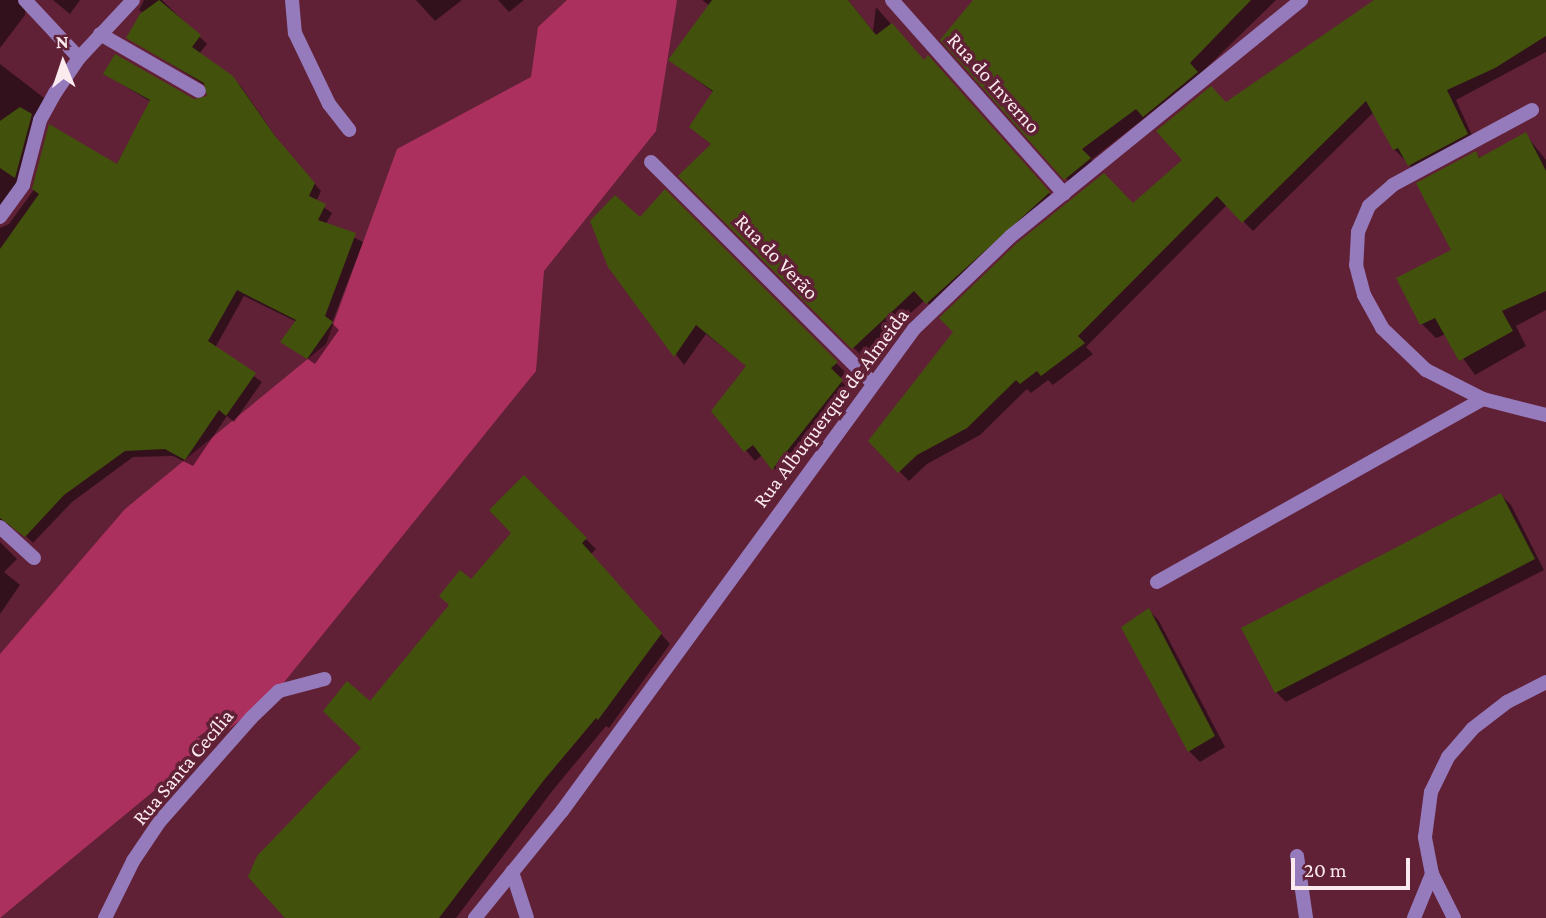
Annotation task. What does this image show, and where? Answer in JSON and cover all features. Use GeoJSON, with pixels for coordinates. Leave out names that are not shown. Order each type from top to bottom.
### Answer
{"type":"FeatureCollection","features":[{"type":"Feature","properties":{"kind":"street"},"geometry":{"type":"LineString","coordinates":[[25,0],[79,58]]}},
{"type":"Feature","properties":{"kind":"street"},"geometry":{"type":"LineString","coordinates":[[0,218],[29,172],[40,120],[79,58],[133,0]]}},
{"type":"Feature","properties":{"kind":"street"},"geometry":{"type":"LineString","coordinates":[[292,0],[295,33],[329,104],[349,130]]}},
{"type":"Feature","properties":{"kind":"street","name":"Rua do Inverno"},"geometry":{"type":"LineString","coordinates":[[892,0],[1064,194]]}},
{"type":"Feature","properties":{"kind":"street","name":"Rua Albuquerque de Almeida"},"geometry":{"type":"LineString","coordinates":[[475,918],[696,629],[914,329],[957,284],[1301,0]]}},
{"type":"Feature","properties":{"kind":"street"},"geometry":{"type":"LineString","coordinates":[[100,34],[199,91]]}},
{"type":"Feature","properties":{"kind":"street"},"geometry":{"type":"LineString","coordinates":[[1532,110],[1393,185],[1369,206],[1358,232],[1356,265],[1364,295],[1382,328],[1426,370],[1483,399],[1546,415]]}},
{"type":"Feature","properties":{"kind":"street","name":"Rua do Verão"},"geometry":{"type":"LineString","coordinates":[[651,162],[873,383]]}},
{"type":"Feature","properties":{"kind":"street"},"geometry":{"type":"LineString","coordinates":[[1157,582],[1483,399]]}},
{"type":"Feature","properties":{"kind":"street"},"geometry":{"type":"LineString","coordinates":[[0,527],[34,558]]}},
{"type":"Feature","properties":{"kind":"street","name":"Rua Santa Cecília"},"geometry":{"type":"LineString","coordinates":[[105,918],[133,861],[160,821],[251,718],[279,691],[324,679]]}},
{"type":"Feature","properties":{"kind":"street"},"geometry":{"type":"LineString","coordinates":[[1454,918],[1432,874],[1426,837],[1431,792],[1448,757],[1472,729],[1507,702],[1546,682]]}},
{"type":"Feature","properties":{"kind":"street"},"geometry":{"type":"LineString","coordinates":[[1297,856],[1306,918]]}},
{"type":"Feature","properties":{"kind":"street"},"geometry":{"type":"LineString","coordinates":[[512,872],[527,918]]}},
{"type":"Feature","properties":{"kind":"street"},"geometry":{"type":"LineString","coordinates":[[1414,918],[1432,874]]}},
{"type":"Feature","properties":{"kind":"shaded area"},"geometry":{"type":"Polygon","coordinates":[[[567,0],[677,0],[656,131],[544,271],[536,371],[281,686],[0,918],[0,654],[125,509],[326,344],[397,149],[531,77],[538,27],[567,0]]]}},
{"type":"Feature","properties":{"kind":"building"},"geometry":{"type":"Polygon","coordinates":[[[159,0],[201,35],[192,47],[233,76],[275,136],[315,183],[309,196],[326,204],[318,220],[356,233],[325,316],[333,322],[307,359],[280,342],[296,320],[237,290],[208,341],[256,373],[226,416],[219,410],[185,460],[165,449],[125,451],[64,495],[25,537],[0,518],[0,249],[39,194],[32,189],[49,124],[117,164],[150,100],[103,74],[115,54],[194,99],[207,96],[204,83],[126,38],[140,14],[159,0]]]}},
{"type":"Feature","properties":{"kind":"building"},"geometry":{"type":"Polygon","coordinates":[[[712,0],[848,0],[876,35],[892,23],[924,60],[928,55],[1050,192],[926,304],[914,291],[852,349],[678,176],[711,144],[689,127],[713,91],[668,60],[712,0]]]}},
{"type":"Feature","properties":{"kind":"building"},"geometry":{"type":"Polygon","coordinates":[[[973,0],[1251,0],[1190,63],[1198,72],[1143,117],[1136,109],[1082,149],[1091,158],[1064,180],[940,40],[973,0]]]}},
{"type":"Feature","properties":{"kind":"building"},"geometry":{"type":"Polygon","coordinates":[[[1374,0],[1546,0],[1546,36],[1495,68],[1447,90],[1468,134],[1408,166],[1398,148],[1393,150],[1366,101],[1242,223],[1217,196],[1078,336],[1085,343],[1041,376],[1037,371],[1020,384],[1016,380],[967,428],[917,455],[898,473],[868,441],[953,332],[939,318],[1017,243],[1104,173],[1133,203],[1182,160],[1156,131],[1211,86],[1226,102],[1374,0]]]}},
{"type":"Feature","properties":{"kind":"building"},"geometry":{"type":"Polygon","coordinates":[[[20,107],[32,114],[15,178],[0,168],[0,121],[20,107]]]}},
{"type":"Feature","properties":{"kind":"building"},"geometry":{"type":"Polygon","coordinates":[[[1526,132],[1546,171],[1546,291],[1502,311],[1513,331],[1459,361],[1435,318],[1420,325],[1396,278],[1451,250],[1416,183],[1476,151],[1479,158],[1526,132]]]}},
{"type":"Feature","properties":{"kind":"building"},"geometry":{"type":"Polygon","coordinates":[[[665,189],[838,362],[831,368],[843,380],[772,470],[753,445],[744,452],[711,411],[746,366],[696,325],[674,357],[608,267],[590,221],[615,195],[640,217],[665,189]]]}},
{"type":"Feature","properties":{"kind":"building"},"geometry":{"type":"Polygon","coordinates":[[[524,475],[587,538],[582,543],[662,633],[598,720],[596,718],[544,780],[439,918],[285,918],[248,877],[257,856],[361,748],[323,711],[347,681],[370,701],[449,605],[439,596],[460,570],[471,579],[511,533],[489,510],[524,475]]]}},
{"type":"Feature","properties":{"kind":"building"},"geometry":{"type":"Polygon","coordinates":[[[1501,493],[1535,559],[1275,693],[1241,628],[1501,493]]]}},
{"type":"Feature","properties":{"kind":"building"},"geometry":{"type":"Polygon","coordinates":[[[1149,608],[1215,736],[1188,752],[1121,627],[1149,608]]]}}]}
